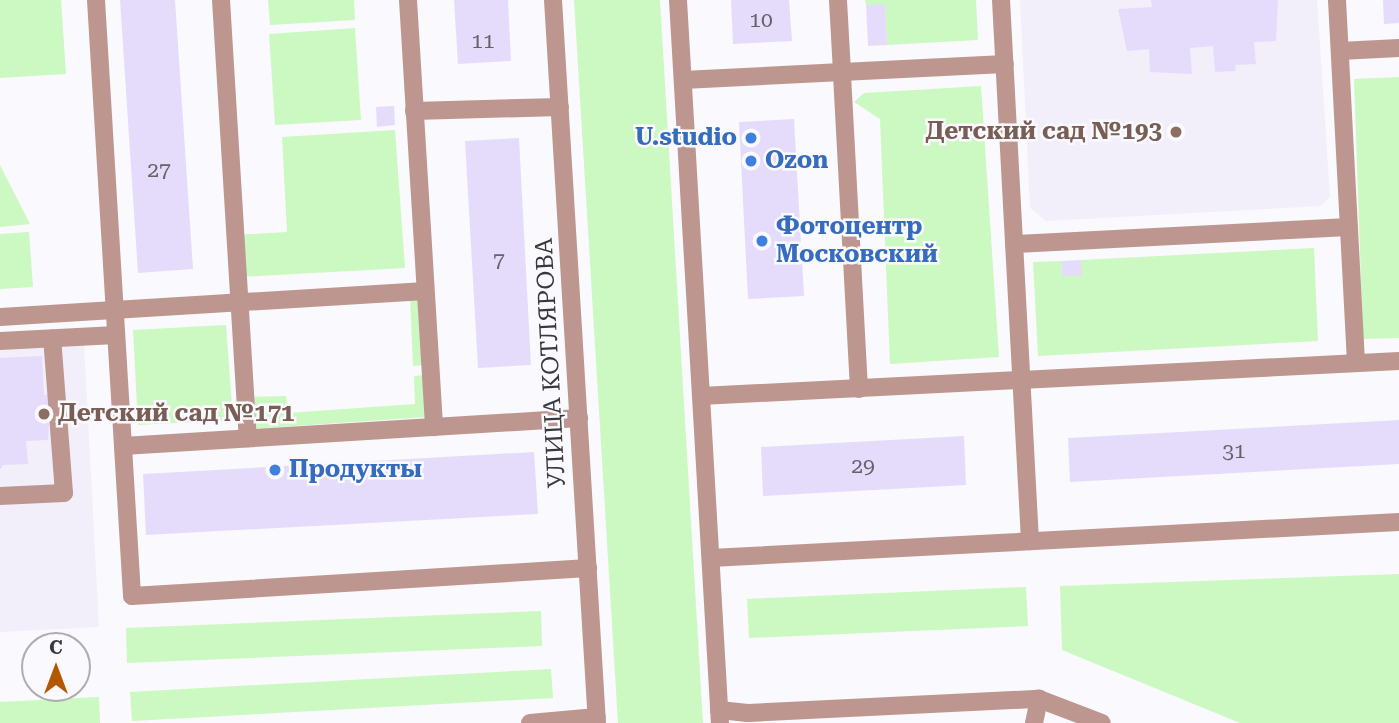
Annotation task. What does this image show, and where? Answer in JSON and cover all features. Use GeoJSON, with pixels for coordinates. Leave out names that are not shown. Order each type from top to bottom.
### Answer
{"type":"FeatureCollection","features":[{"type":"Feature","properties":{"kind":"street"},"geometry":{"type":"LineString","coordinates":[[96,0],[132,596],[587,568]]}},
{"type":"Feature","properties":{"kind":"street"},"geometry":{"type":"LineString","coordinates":[[221,0],[248,438]]}},
{"type":"Feature","properties":{"kind":"street"},"geometry":{"type":"LineString","coordinates":[[408,0],[434,427]]}},
{"type":"Feature","properties":{"kind":"street","name":"УЛИЦА КОТЛЯРОВА"},"geometry":{"type":"LineString","coordinates":[[553,0],[597,720]]}},
{"type":"Feature","properties":{"kind":"street"},"geometry":{"type":"LineString","coordinates":[[678,0],[720,716],[1039,699],[1102,723]]}},
{"type":"Feature","properties":{"kind":"street"},"geometry":{"type":"LineString","coordinates":[[838,0],[859,388]]}},
{"type":"Feature","properties":{"kind":"street"},"geometry":{"type":"LineString","coordinates":[[1001,0],[1031,541]]}},
{"type":"Feature","properties":{"kind":"street"},"geometry":{"type":"LineString","coordinates":[[1337,0],[1356,362]]}},
{"type":"Feature","properties":{"kind":"street"},"geometry":{"type":"LineString","coordinates":[[1340,51],[1399,48]]}},
{"type":"Feature","properties":{"kind":"street"},"geometry":{"type":"LineString","coordinates":[[683,80],[1005,64]]}},
{"type":"Feature","properties":{"kind":"street"},"geometry":{"type":"LineString","coordinates":[[414,111],[560,107]]}},
{"type":"Feature","properties":{"kind":"street"},"geometry":{"type":"LineString","coordinates":[[1014,244],[1349,226]]}},
{"type":"Feature","properties":{"kind":"street"},"geometry":{"type":"LineString","coordinates":[[0,317],[425,291]]}},
{"type":"Feature","properties":{"kind":"street"},"geometry":{"type":"LineString","coordinates":[[0,341],[116,335]]}},
{"type":"Feature","properties":{"kind":"street"},"geometry":{"type":"LineString","coordinates":[[0,496],[64,493],[52,338]]}},
{"type":"Feature","properties":{"kind":"street"},"geometry":{"type":"LineString","coordinates":[[701,396],[1399,361]]}},
{"type":"Feature","properties":{"kind":"street"},"geometry":{"type":"LineString","coordinates":[[123,446],[579,418]]}},
{"type":"Feature","properties":{"kind":"street"},"geometry":{"type":"LineString","coordinates":[[711,558],[1399,522]]}},
{"type":"Feature","properties":{"kind":"street"},"geometry":{"type":"LineString","coordinates":[[1034,723],[1039,699]]}},
{"type":"Feature","properties":{"kind":"street"},"geometry":{"type":"LineString","coordinates":[[530,723],[597,720]]}},
{"type":"Feature","properties":{"kind":"shaded area","name":"Детский сад №193"},"geometry":{"type":"Polygon","coordinates":[[[1020,0],[1317,0],[1330,197],[1320,206],[1046,221],[1030,208],[1020,0]]]}},
{"type":"Feature","properties":{"kind":"shaded area","name":"Детский сад №171"},"geometry":{"type":"Polygon","coordinates":[[[0,333],[84,344],[99,627],[0,632],[0,333]]]}},
{"type":"Feature","properties":{"kind":"green space"},"geometry":{"type":"Polygon","coordinates":[[[0,0],[61,0],[66,74],[0,78],[0,0]]]}},
{"type":"Feature","properties":{"kind":"green space"},"geometry":{"type":"Polygon","coordinates":[[[268,0],[354,0],[355,20],[270,25],[268,0]]]}},
{"type":"Feature","properties":{"kind":"green space"},"geometry":{"type":"Polygon","coordinates":[[[574,0],[660,0],[703,723],[618,723],[574,0]]]}},
{"type":"Feature","properties":{"kind":"green space"},"geometry":{"type":"Polygon","coordinates":[[[865,0],[976,0],[978,40],[887,45],[885,5],[866,5],[865,0]]]}},
{"type":"Feature","properties":{"kind":"green space"},"geometry":{"type":"Polygon","coordinates":[[[355,28],[361,120],[275,125],[269,34],[355,28]]]}},
{"type":"Feature","properties":{"kind":"green space"},"geometry":{"type":"Polygon","coordinates":[[[1399,77],[1399,338],[1363,339],[1354,79],[1399,77]]]}},
{"type":"Feature","properties":{"kind":"green space"},"geometry":{"type":"Polygon","coordinates":[[[981,86],[999,357],[890,364],[880,119],[854,102],[864,93],[981,86]]]}},
{"type":"Feature","properties":{"kind":"green space"},"geometry":{"type":"Polygon","coordinates":[[[395,130],[405,268],[238,277],[235,235],[287,232],[282,137],[395,130]]]}},
{"type":"Feature","properties":{"kind":"green space"},"geometry":{"type":"Polygon","coordinates":[[[0,165],[30,224],[0,227],[0,165]]]}},
{"type":"Feature","properties":{"kind":"green space"},"geometry":{"type":"Polygon","coordinates":[[[29,232],[33,287],[0,289],[0,234],[29,232]]]}},
{"type":"Feature","properties":{"kind":"green space"},"geometry":{"type":"Polygon","coordinates":[[[1314,248],[1318,341],[1038,356],[1033,262],[1061,261],[1062,276],[1081,276],[1081,260],[1314,248]]]}},
{"type":"Feature","properties":{"kind":"green space"},"geometry":{"type":"Polygon","coordinates":[[[421,295],[425,365],[413,366],[410,296],[421,295]]]}},
{"type":"Feature","properties":{"kind":"green space"},"geometry":{"type":"Polygon","coordinates":[[[226,325],[233,420],[138,425],[133,330],[226,325]]]}},
{"type":"Feature","properties":{"kind":"green space"},"geometry":{"type":"Polygon","coordinates":[[[425,375],[428,417],[251,429],[249,397],[286,396],[288,413],[415,404],[414,376],[425,375]]]}},
{"type":"Feature","properties":{"kind":"green space"},"geometry":{"type":"Polygon","coordinates":[[[1399,574],[1399,723],[1240,723],[1062,650],[1060,586],[1399,574]]]}},
{"type":"Feature","properties":{"kind":"green space"},"geometry":{"type":"Polygon","coordinates":[[[1026,587],[1028,626],[749,638],[747,599],[1026,587]]]}},
{"type":"Feature","properties":{"kind":"green space"},"geometry":{"type":"Polygon","coordinates":[[[541,611],[542,646],[127,663],[126,628],[541,611]]]}},
{"type":"Feature","properties":{"kind":"green space"},"geometry":{"type":"Polygon","coordinates":[[[551,669],[553,698],[132,721],[130,692],[551,669]]]}},
{"type":"Feature","properties":{"kind":"green space"},"geometry":{"type":"Polygon","coordinates":[[[91,697],[99,697],[100,723],[0,723],[0,702],[91,702],[91,697]]]}},
{"type":"Feature","properties":{"kind":"building"},"geometry":{"type":"Polygon","coordinates":[[[120,0],[175,0],[193,269],[138,273],[120,0]]]}},
{"type":"Feature","properties":{"kind":"building"},"geometry":{"type":"Polygon","coordinates":[[[454,0],[508,0],[511,61],[458,64],[454,0]]]}},
{"type":"Feature","properties":{"kind":"building"},"geometry":{"type":"Polygon","coordinates":[[[731,0],[789,0],[792,41],[733,44],[731,0]]]}},
{"type":"Feature","properties":{"kind":"building"},"geometry":{"type":"Polygon","coordinates":[[[1151,0],[1278,0],[1276,41],[1254,42],[1256,64],[1235,65],[1236,71],[1215,72],[1213,46],[1190,48],[1192,74],[1150,72],[1149,49],[1127,51],[1118,9],[1152,7],[1151,0]]]}},
{"type":"Feature","properties":{"kind":"building"},"geometry":{"type":"Polygon","coordinates":[[[1383,0],[1399,0],[1399,23],[1384,24],[1383,0]]]}},
{"type":"Feature","properties":{"kind":"building"},"geometry":{"type":"Polygon","coordinates":[[[885,4],[887,45],[868,46],[866,5],[885,4]]]}},
{"type":"Feature","properties":{"kind":"building"},"geometry":{"type":"Polygon","coordinates":[[[394,106],[395,125],[377,127],[376,107],[394,106]]]}},
{"type":"Feature","properties":{"kind":"building"},"geometry":{"type":"Polygon","coordinates":[[[794,119],[804,296],[748,299],[739,122],[794,119]]]}},
{"type":"Feature","properties":{"kind":"building"},"geometry":{"type":"Polygon","coordinates":[[[519,138],[531,365],[478,368],[465,141],[519,138]]]}},
{"type":"Feature","properties":{"kind":"building"},"geometry":{"type":"Polygon","coordinates":[[[1081,260],[1082,276],[1062,276],[1061,261],[1081,260]]]}},
{"type":"Feature","properties":{"kind":"building"},"geometry":{"type":"Polygon","coordinates":[[[42,356],[44,395],[51,394],[48,440],[26,441],[28,464],[3,465],[0,470],[0,358],[42,356]]]}},
{"type":"Feature","properties":{"kind":"building"},"geometry":{"type":"Polygon","coordinates":[[[1399,420],[1399,464],[1070,482],[1068,438],[1399,420]]]}},
{"type":"Feature","properties":{"kind":"building"},"geometry":{"type":"Polygon","coordinates":[[[964,436],[966,485],[763,496],[761,447],[964,436]]]}},
{"type":"Feature","properties":{"kind":"building"},"geometry":{"type":"Polygon","coordinates":[[[534,452],[538,514],[146,535],[143,474],[534,452]]]}},
{"type":"Feature","properties":{"kind":"place","name":"Детский сад №193"},"geometry":{"type":"Point","coordinates":[1176,132]}},
{"type":"Feature","properties":{"kind":"place","name":"U.studio"},"geometry":{"type":"Point","coordinates":[751,138]}},
{"type":"Feature","properties":{"kind":"place","name":"Ozon"},"geometry":{"type":"Point","coordinates":[751,161]}},
{"type":"Feature","properties":{"kind":"place","name":"Фотоцентр Московский"},"geometry":{"type":"Point","coordinates":[762,241]}},
{"type":"Feature","properties":{"kind":"place","name":"Детский сад №171"},"geometry":{"type":"Point","coordinates":[44,414]}},
{"type":"Feature","properties":{"kind":"place","name":"Продукты"},"geometry":{"type":"Point","coordinates":[275,470]}}]}
